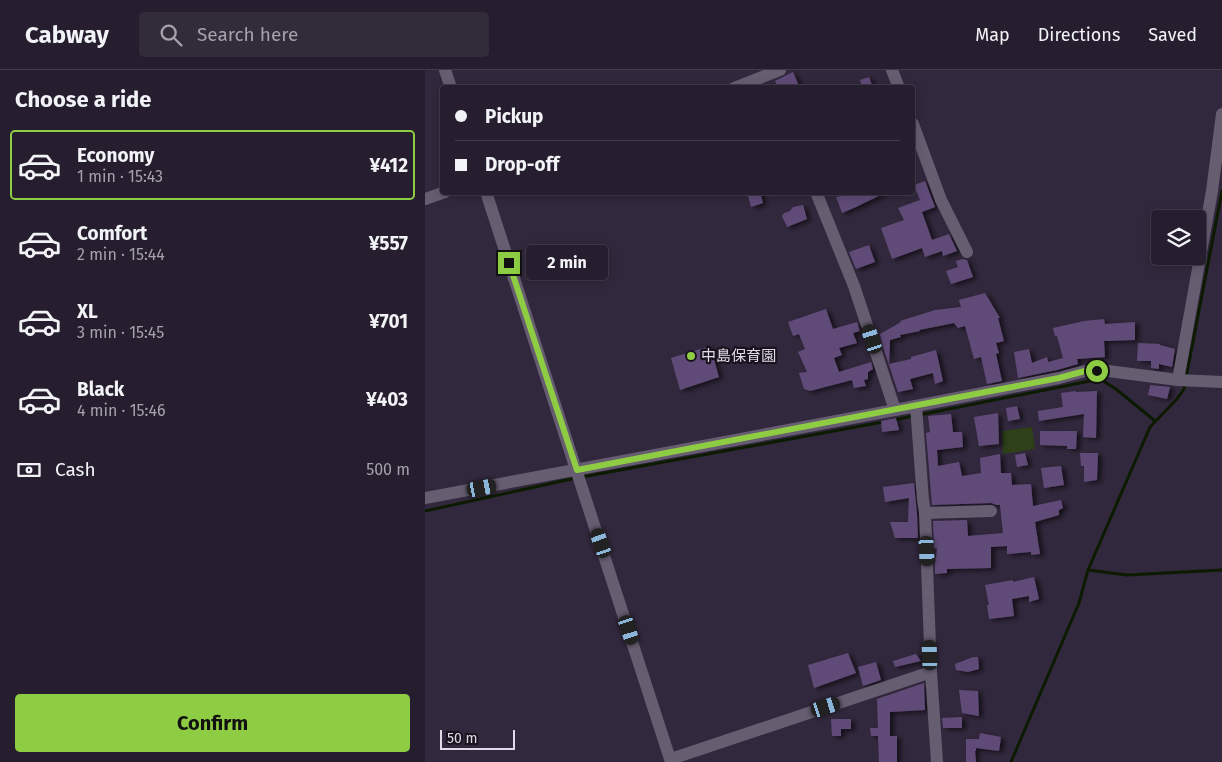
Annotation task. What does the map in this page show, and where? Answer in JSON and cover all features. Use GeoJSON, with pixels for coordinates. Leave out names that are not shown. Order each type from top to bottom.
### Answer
{"type":"FeatureCollection","features":[{"type":"Feature","properties":{"kind":"street"},"geometry":{"type":"LineString","coordinates":[[445,70],[450,85]]}},
{"type":"Feature","properties":{"kind":"street"},"geometry":{"type":"LineString","coordinates":[[892,70],[898,85]]}},
{"type":"Feature","properties":{"kind":"street"},"geometry":{"type":"LineString","coordinates":[[741,85],[773,72],[773,85]]}},
{"type":"Feature","properties":{"kind":"street"},"geometry":{"type":"LineString","coordinates":[[1178,380],[1212,191],[1222,114]]}},
{"type":"Feature","properties":{"kind":"street"},"geometry":{"type":"LineString","coordinates":[[915,129],[941,200],[967,252]]}},
{"type":"Feature","properties":{"kind":"street"},"geometry":{"type":"LineString","coordinates":[[425,199],[440,194]]}},
{"type":"Feature","properties":{"kind":"street"},"geometry":{"type":"LineString","coordinates":[[487,195],[671,760],[931,672]]}},
{"type":"Feature","properties":{"kind":"street"},"geometry":{"type":"LineString","coordinates":[[817,195],[854,286],[895,410]]}},
{"type":"Feature","properties":{"kind":"street"},"geometry":{"type":"LineString","coordinates":[[425,498],[895,410],[1059,378],[1085,371],[1108,371],[1178,380],[1222,382]]}},
{"type":"Feature","properties":{"kind":"street"},"geometry":{"type":"LineString","coordinates":[[915,406],[925,514],[931,672],[937,762]]}},
{"type":"Feature","properties":{"kind":"street"},"geometry":{"type":"LineString","coordinates":[[925,514],[991,511]]}},
{"type":"Feature","properties":{"kind":"green space"},"geometry":{"type":"Polygon","coordinates":[[[1032,427],[1035,449],[1003,454],[1002,431],[1032,427]]]}},
{"type":"Feature","properties":{"kind":"building"},"geometry":{"type":"Polygon","coordinates":[[[793,72],[799,85],[777,85],[775,81],[793,72]]]}},
{"type":"Feature","properties":{"kind":"building"},"geometry":{"type":"Polygon","coordinates":[[[869,77],[872,85],[861,85],[860,80],[869,77]]]}},
{"type":"Feature","properties":{"kind":"building"},"geometry":{"type":"Polygon","coordinates":[[[925,181],[935,207],[922,212],[932,240],[949,234],[957,251],[943,256],[942,251],[925,257],[922,248],[892,259],[881,228],[904,220],[898,208],[920,200],[915,185],[925,181]]]}},
{"type":"Feature","properties":{"kind":"building"},"geometry":{"type":"Polygon","coordinates":[[[748,195],[761,195],[763,203],[751,207],[748,195]]]}},
{"type":"Feature","properties":{"kind":"building"},"geometry":{"type":"Polygon","coordinates":[[[848,195],[881,195],[842,213],[836,197],[848,195]]]}},
{"type":"Feature","properties":{"kind":"building"},"geometry":{"type":"Polygon","coordinates":[[[803,205],[807,219],[787,227],[782,216],[784,213],[790,211],[793,207],[803,205]]]}},
{"type":"Feature","properties":{"kind":"building"},"geometry":{"type":"Polygon","coordinates":[[[869,245],[875,262],[856,269],[849,252],[869,245]]]}},
{"type":"Feature","properties":{"kind":"building"},"geometry":{"type":"Polygon","coordinates":[[[967,260],[973,277],[951,284],[946,271],[958,267],[956,261],[967,260]]]}},
{"type":"Feature","properties":{"kind":"building"},"geometry":{"type":"Polygon","coordinates":[[[985,293],[1000,318],[998,318],[1004,341],[996,343],[999,353],[996,354],[1002,381],[987,384],[981,357],[974,359],[965,326],[958,328],[954,323],[900,335],[901,337],[890,340],[889,364],[936,350],[943,381],[935,384],[933,373],[910,379],[913,389],[898,392],[882,344],[880,334],[900,321],[935,310],[961,307],[959,300],[985,293]]]}},
{"type":"Feature","properties":{"kind":"building"},"geometry":{"type":"Polygon","coordinates":[[[826,309],[833,329],[857,322],[860,331],[853,333],[857,343],[839,348],[842,355],[834,358],[839,372],[871,362],[873,369],[868,372],[868,379],[864,380],[866,386],[854,388],[852,380],[810,391],[804,389],[799,373],[807,372],[798,352],[805,349],[799,334],[793,336],[788,322],[826,309]]]}},
{"type":"Feature","properties":{"kind":"building"},"geometry":{"type":"Polygon","coordinates":[[[1104,319],[1105,324],[1135,322],[1135,340],[1104,341],[1105,357],[1077,359],[1078,364],[1018,378],[1014,352],[1029,349],[1032,363],[1047,357],[1048,362],[1063,358],[1053,328],[1084,321],[1104,319]]]}},
{"type":"Feature","properties":{"kind":"building"},"geometry":{"type":"Polygon","coordinates":[[[1138,343],[1160,344],[1175,349],[1172,367],[1159,364],[1159,369],[1151,368],[1151,361],[1137,361],[1138,343]]]}},
{"type":"Feature","properties":{"kind":"building"},"geometry":{"type":"Polygon","coordinates":[[[710,346],[719,377],[680,390],[671,358],[710,346]]]}},
{"type":"Feature","properties":{"kind":"building"},"geometry":{"type":"Polygon","coordinates":[[[1150,385],[1170,387],[1167,399],[1148,395],[1150,385]]]}},
{"type":"Feature","properties":{"kind":"building"},"geometry":{"type":"Polygon","coordinates":[[[1097,391],[1096,438],[1083,437],[1084,414],[1039,421],[1038,411],[1063,407],[1061,393],[1097,391]]]}},
{"type":"Feature","properties":{"kind":"building"},"geometry":{"type":"Polygon","coordinates":[[[1017,406],[1020,419],[1008,421],[1006,408],[1017,406]]]}},
{"type":"Feature","properties":{"kind":"building"},"geometry":{"type":"Polygon","coordinates":[[[998,413],[999,444],[979,446],[974,417],[998,413]]]}},
{"type":"Feature","properties":{"kind":"building"},"geometry":{"type":"Polygon","coordinates":[[[951,414],[953,432],[962,432],[963,447],[937,450],[938,466],[959,462],[962,476],[981,473],[980,458],[1000,454],[1001,473],[1011,473],[1012,485],[1031,484],[1033,506],[1061,500],[1063,508],[1059,510],[1059,515],[1035,522],[1040,554],[1031,555],[1031,552],[1007,554],[1007,546],[991,547],[991,568],[947,569],[947,573],[935,574],[937,549],[934,548],[933,521],[967,520],[968,536],[1003,533],[1000,505],[991,503],[932,505],[926,433],[930,432],[928,416],[951,414]]]}},
{"type":"Feature","properties":{"kind":"building"},"geometry":{"type":"Polygon","coordinates":[[[896,418],[899,430],[882,432],[881,421],[896,418]]]}},
{"type":"Feature","properties":{"kind":"building"},"geometry":{"type":"Polygon","coordinates":[[[1040,431],[1077,431],[1076,449],[1067,449],[1067,446],[1040,445],[1040,431]]]}},
{"type":"Feature","properties":{"kind":"building"},"geometry":{"type":"Polygon","coordinates":[[[1025,453],[1028,465],[1017,467],[1015,455],[1025,453]]]}},
{"type":"Feature","properties":{"kind":"building"},"geometry":{"type":"Polygon","coordinates":[[[1080,453],[1098,453],[1097,480],[1084,482],[1084,466],[1081,466],[1080,453]]]}},
{"type":"Feature","properties":{"kind":"building"},"geometry":{"type":"Polygon","coordinates":[[[1061,466],[1064,485],[1044,488],[1041,468],[1061,466]]]}},
{"type":"Feature","properties":{"kind":"building"},"geometry":{"type":"Polygon","coordinates":[[[914,483],[918,538],[895,538],[890,522],[908,522],[909,498],[885,502],[883,487],[914,483]]]}},
{"type":"Feature","properties":{"kind":"building"},"geometry":{"type":"Polygon","coordinates":[[[1034,577],[1039,599],[1029,602],[1029,596],[1012,599],[1014,616],[989,619],[987,605],[989,605],[985,585],[1013,580],[1013,582],[1034,577]]]}},
{"type":"Feature","properties":{"kind":"building"},"geometry":{"type":"Polygon","coordinates":[[[848,653],[856,673],[814,688],[808,665],[848,653]]]}},
{"type":"Feature","properties":{"kind":"building"},"geometry":{"type":"Polygon","coordinates":[[[916,654],[921,661],[895,667],[893,661],[916,654]]]}},
{"type":"Feature","properties":{"kind":"building"},"geometry":{"type":"Polygon","coordinates":[[[978,657],[979,669],[968,672],[956,670],[955,664],[978,657]]]}},
{"type":"Feature","properties":{"kind":"building"},"geometry":{"type":"Polygon","coordinates":[[[876,662],[881,680],[863,686],[858,667],[876,662]]]}},
{"type":"Feature","properties":{"kind":"building"},"geometry":{"type":"Polygon","coordinates":[[[924,683],[925,710],[890,712],[890,736],[897,736],[897,762],[879,762],[878,736],[871,736],[870,728],[878,728],[877,699],[924,683]]]}},
{"type":"Feature","properties":{"kind":"building"},"geometry":{"type":"Polygon","coordinates":[[[959,690],[978,691],[979,716],[962,713],[959,690]]]}},
{"type":"Feature","properties":{"kind":"building"},"geometry":{"type":"Polygon","coordinates":[[[962,717],[962,728],[943,728],[942,718],[962,717]]]}},
{"type":"Feature","properties":{"kind":"building"},"geometry":{"type":"Polygon","coordinates":[[[831,719],[851,719],[851,729],[841,729],[841,736],[832,736],[831,719]]]}},
{"type":"Feature","properties":{"kind":"building"},"geometry":{"type":"Polygon","coordinates":[[[980,733],[1001,737],[999,751],[976,748],[976,762],[966,762],[966,739],[979,739],[980,733]]]}},
{"type":"Feature","properties":{"kind":"waterway"},"geometry":{"type":"LineString","coordinates":[[1186,378],[1222,191]]}},
{"type":"Feature","properties":{"kind":"waterway"},"geometry":{"type":"LineString","coordinates":[[919,415],[1100,379],[1116,389],[1155,421]]}},
{"type":"Feature","properties":{"kind":"waterway"},"geometry":{"type":"LineString","coordinates":[[1011,762],[1079,603],[1088,570],[1150,427],[1177,399],[1185,384]]}},
{"type":"Feature","properties":{"kind":"waterway"},"geometry":{"type":"LineString","coordinates":[[894,420],[913,416]]}},
{"type":"Feature","properties":{"kind":"waterway"},"geometry":{"type":"LineString","coordinates":[[582,477],[883,422]]}},
{"type":"Feature","properties":{"kind":"waterway"},"geometry":{"type":"LineString","coordinates":[[425,511],[576,478]]}},
{"type":"Feature","properties":{"kind":"waterway"},"geometry":{"type":"LineString","coordinates":[[1088,570],[1127,575],[1222,570]]}},
{"type":"Feature","properties":{"kind":"place","name":"中島保育園"},"geometry":{"type":"Point","coordinates":[691,356]}},
{"type":"Feature","properties":{"kind":"route"},"geometry":{"type":"LineString","coordinates":[[509,263],[577,470],[895,410],[1059,378],[1085,371],[1097,371]]}}]}
